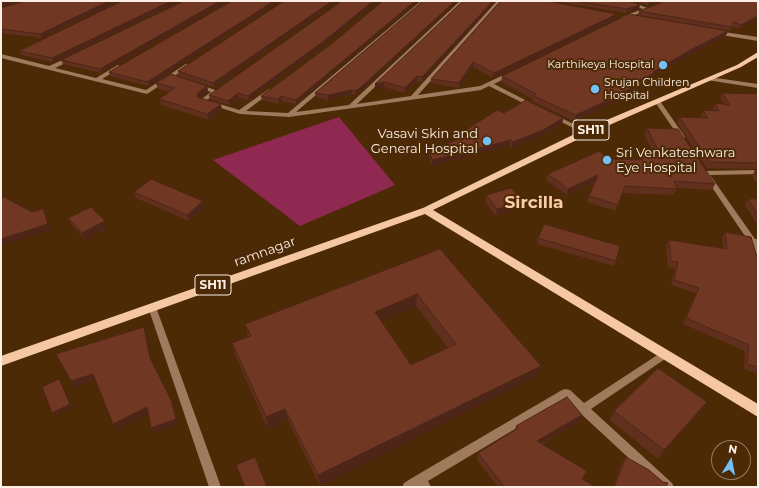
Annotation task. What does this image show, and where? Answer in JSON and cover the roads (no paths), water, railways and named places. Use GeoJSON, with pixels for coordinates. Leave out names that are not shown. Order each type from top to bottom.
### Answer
{"type":"FeatureCollection","features":[{"type":"Feature","properties":{"kind":"main road","name":"SH11"},"geometry":{"type":"LineString","coordinates":[[426,210],[586,132],[739,66],[758,54]]}},
{"type":"Feature","properties":{"kind":"main road","name":"ramnagar"},"geometry":{"type":"LineString","coordinates":[[1,361],[426,210]]}},
{"type":"Feature","properties":{"kind":"main road"},"geometry":{"type":"LineString","coordinates":[[426,210],[758,410]]}},
{"type":"Feature","properties":{"kind":"street"},"geometry":{"type":"LineString","coordinates":[[289,115],[424,1]]}},
{"type":"Feature","properties":{"kind":"street"},"geometry":{"type":"LineString","coordinates":[[351,106],[463,1]]}},
{"type":"Feature","properties":{"kind":"street"},"geometry":{"type":"LineString","coordinates":[[413,98],[500,1]]}},
{"type":"Feature","properties":{"kind":"street"},"geometry":{"type":"LineString","coordinates":[[624,1],[648,9]]}},
{"type":"Feature","properties":{"kind":"street"},"geometry":{"type":"LineString","coordinates":[[617,19],[625,18],[655,6]]}},
{"type":"Feature","properties":{"kind":"street"},"geometry":{"type":"LineString","coordinates":[[625,18],[640,20]]}},
{"type":"Feature","properties":{"kind":"street"},"geometry":{"type":"LineString","coordinates":[[711,32],[758,39]]}},
{"type":"Feature","properties":{"kind":"street"},"geometry":{"type":"LineString","coordinates":[[8,58],[15,54]]}},
{"type":"Feature","properties":{"kind":"street"},"geometry":{"type":"LineString","coordinates":[[49,68],[77,55]]}},
{"type":"Feature","properties":{"kind":"street"},"geometry":{"type":"LineString","coordinates":[[1,56],[147,92],[191,63]]}},
{"type":"Feature","properties":{"kind":"street"},"geometry":{"type":"LineString","coordinates":[[96,80],[122,65]]}},
{"type":"Feature","properties":{"kind":"street"},"geometry":{"type":"LineString","coordinates":[[221,87],[202,101],[240,112],[289,115],[481,88],[518,70]]}},
{"type":"Feature","properties":{"kind":"street"},"geometry":{"type":"LineString","coordinates":[[171,76],[178,78]]}},
{"type":"Feature","properties":{"kind":"street"},"geometry":{"type":"LineString","coordinates":[[709,79],[758,86]]}},
{"type":"Feature","properties":{"kind":"street"},"geometry":{"type":"LineString","coordinates":[[193,84],[215,92]]}},
{"type":"Feature","properties":{"kind":"street"},"geometry":{"type":"LineString","coordinates":[[489,84],[538,108]]}},
{"type":"Feature","properties":{"kind":"street"},"geometry":{"type":"LineString","coordinates":[[240,112],[271,89]]}},
{"type":"Feature","properties":{"kind":"street"},"geometry":{"type":"LineString","coordinates":[[658,102],[688,145]]}},
{"type":"Feature","properties":{"kind":"street"},"geometry":{"type":"LineString","coordinates":[[544,112],[586,132]]}},
{"type":"Feature","properties":{"kind":"street"},"geometry":{"type":"LineString","coordinates":[[758,172],[704,170],[756,242],[758,260]]}},
{"type":"Feature","properties":{"kind":"street"},"geometry":{"type":"LineString","coordinates":[[152,307],[215,487]]}},
{"type":"Feature","properties":{"kind":"street"},"geometry":{"type":"LineString","coordinates":[[583,409],[665,354]]}},
{"type":"Feature","properties":{"kind":"street"},"geometry":{"type":"LineString","coordinates":[[408,487],[423,483],[566,393],[668,487]]}},
{"type":"Feature","properties":{"kind":"place","name":"Karthikeya Hospital"},"geometry":{"type":"Point","coordinates":[663,65]}},
{"type":"Feature","properties":{"kind":"place","name":"Srujan Children Hospital"},"geometry":{"type":"Point","coordinates":[595,89]}},
{"type":"Feature","properties":{"kind":"place","name":"Vasavi Skin and General Hospital"},"geometry":{"type":"Point","coordinates":[487,141]}},
{"type":"Feature","properties":{"kind":"place","name":"Sri Venkateshwara Eye Hospital"},"geometry":{"type":"Point","coordinates":[607,160]}},
{"type":"Feature","properties":{"kind":"district","name":"Sircilla"},"geometry":{"type":"Point","coordinates":[534,203]}}]}
